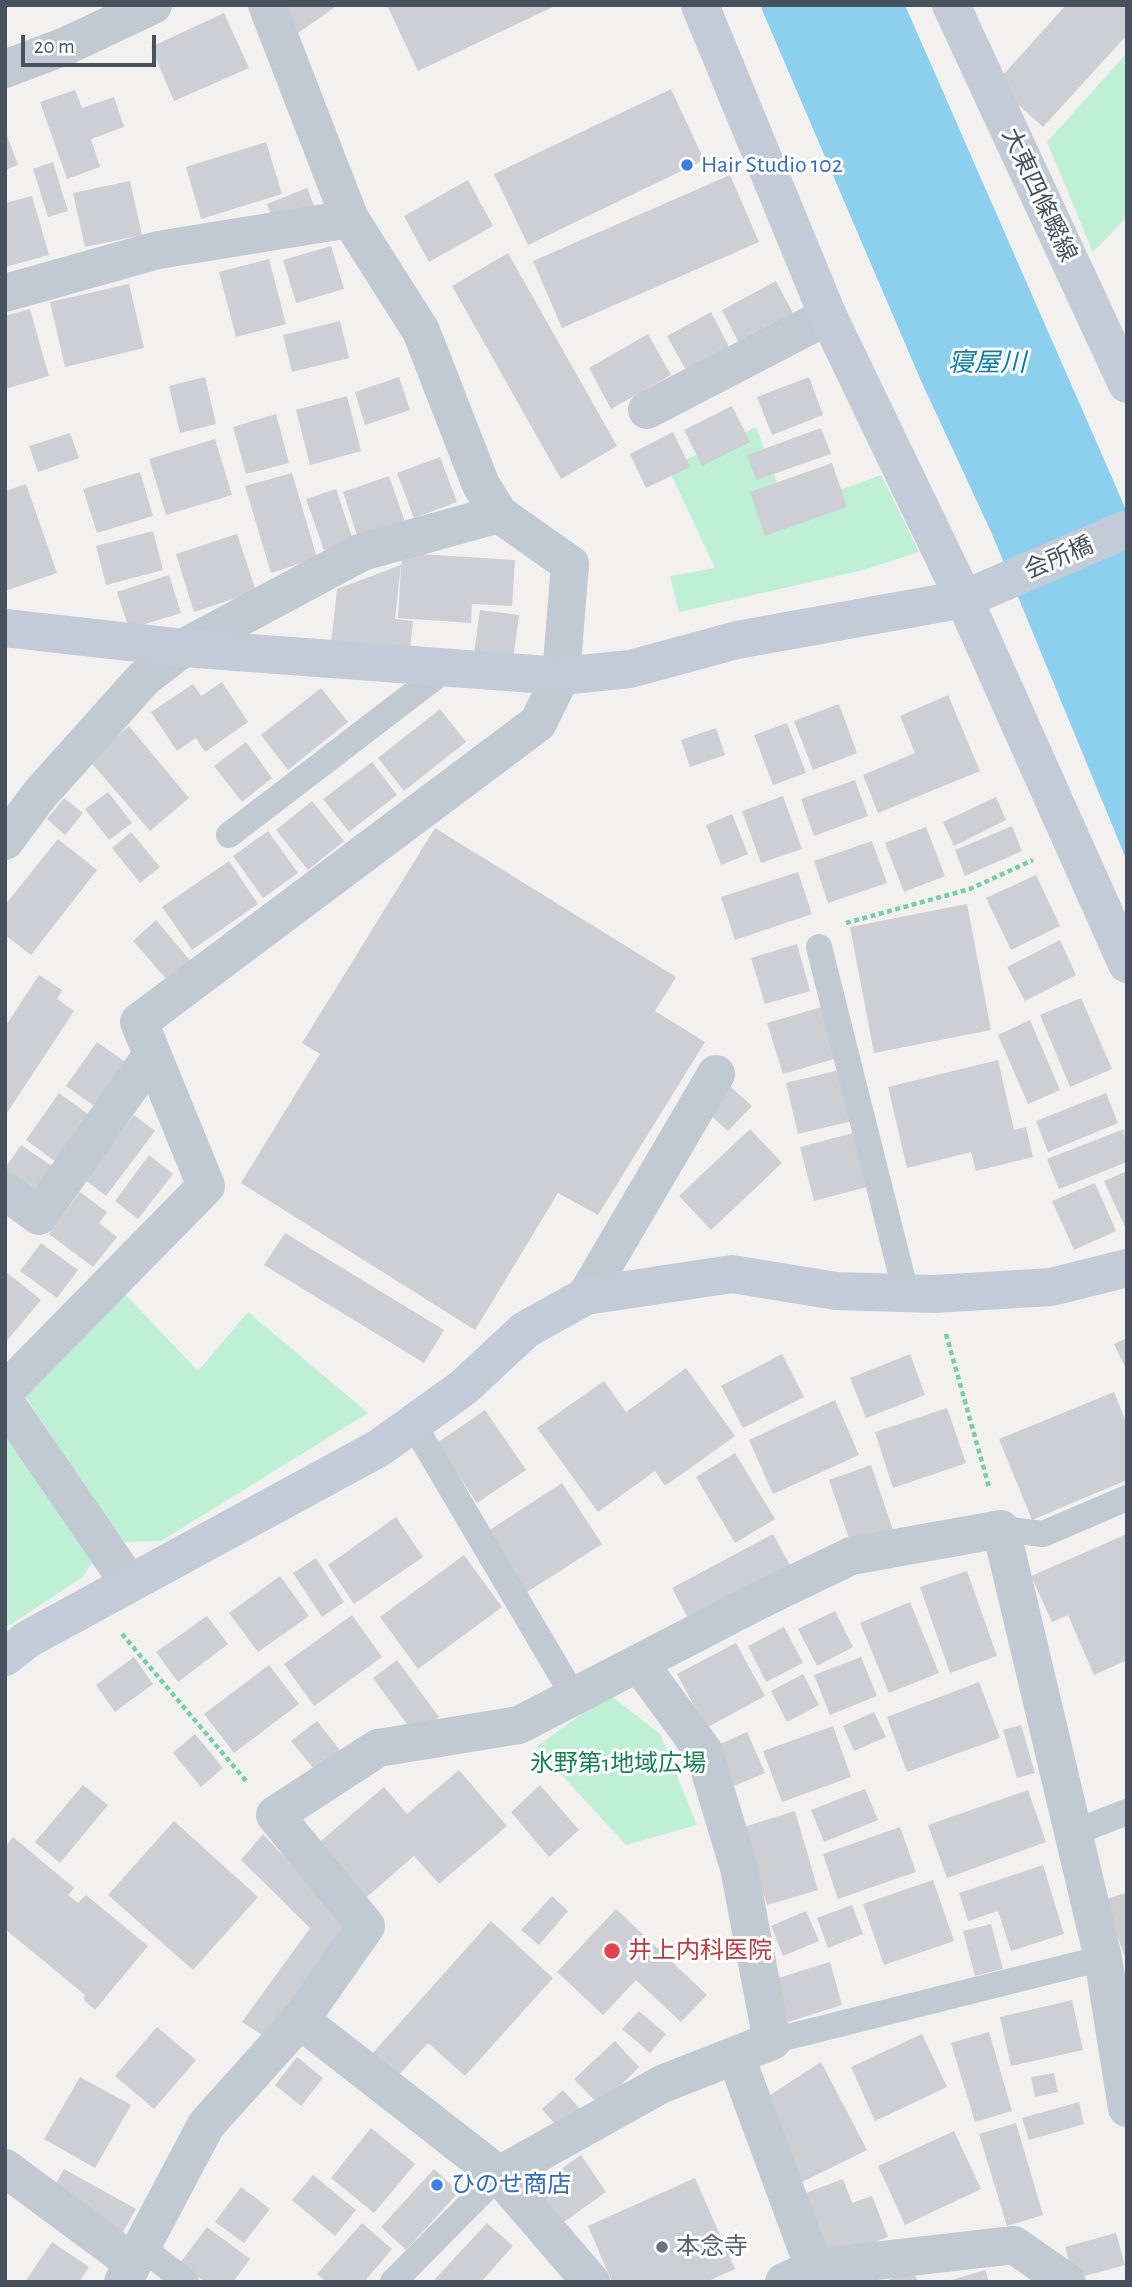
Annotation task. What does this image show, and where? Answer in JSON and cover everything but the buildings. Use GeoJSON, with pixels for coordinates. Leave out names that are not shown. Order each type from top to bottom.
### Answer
{"type":"FeatureCollection","features":[{"type":"Feature","properties":{"kind":"street"},"geometry":{"type":"LineString","coordinates":[[5,69],[68,46],[153,5]]}},
{"type":"Feature","properties":{"kind":"street"},"geometry":{"type":"LineString","coordinates":[[5,1391],[206,1186],[139,1022],[538,723],[561,676],[570,564],[499,514],[481,485],[421,331],[350,219],[267,5]]}},
{"type":"Feature","properties":{"kind":"street"},"geometry":{"type":"LineString","coordinates":[[700,5],[828,316],[978,593],[1072,842],[1127,964]]}},
{"type":"Feature","properties":{"kind":"street","name":"大東四條畷線"},"geometry":{"type":"LineString","coordinates":[[951,5],[1127,384]]}},
{"type":"Feature","properties":{"kind":"street"},"geometry":{"type":"LineString","coordinates":[[5,293],[158,250],[350,219]]}},
{"type":"Feature","properties":{"kind":"street"},"geometry":{"type":"LineString","coordinates":[[646,410],[828,316]]}},
{"type":"Feature","properties":{"kind":"street"},"geometry":{"type":"LineString","coordinates":[[5,841],[40,794],[144,678],[183,648],[362,552],[499,514]]}},
{"type":"Feature","properties":{"kind":"street","name":"会所橋"},"geometry":{"type":"LineString","coordinates":[[5,628],[183,648],[561,676],[630,669],[737,640],[978,593],[1127,529]]}},
{"type":"Feature","properties":{"kind":"street"},"geometry":{"type":"LineString","coordinates":[[5,1191],[39,1216],[152,1055]]}},
{"type":"Feature","properties":{"kind":"street"},"geometry":{"type":"LineString","coordinates":[[586,1296],[716,1074]]}},
{"type":"Feature","properties":{"kind":"street"},"geometry":{"type":"LineString","coordinates":[[5,1657],[28,1639],[97,1604],[129,1583],[379,1448],[464,1387],[525,1330],[586,1296],[732,1274],[836,1291],[906,1293],[1051,1287],[1127,1268]]}},
{"type":"Feature","properties":{"kind":"street"},"geometry":{"type":"LineString","coordinates":[[5,1402],[129,1583]]}},
{"type":"Feature","properties":{"kind":"street"},"geometry":{"type":"LineString","coordinates":[[5,2168],[132,2264],[206,2125],[300,2020],[366,1926],[275,1815],[378,1748],[519,1725],[573,1695],[851,1556],[1001,1529],[1113,1976],[1127,2108]]}},
{"type":"Feature","properties":{"kind":"street"},"geometry":{"type":"LineString","coordinates":[[499,2175],[662,2084],[772,2041],[739,1868],[704,1752],[639,1663]]}},
{"type":"Feature","properties":{"kind":"street"},"geometry":{"type":"LineString","coordinates":[[300,2020],[499,2175],[591,2282]]}},
{"type":"Feature","properties":{"kind":"street"},"geometry":{"type":"LineString","coordinates":[[736,2057],[799,2275],[1014,2245],[1067,2282]]}},
{"type":"Feature","properties":{"kind":"lane"},"geometry":{"type":"LineString","coordinates":[[229,835],[447,668]]}},
{"type":"Feature","properties":{"kind":"lane"},"geometry":{"type":"LineString","coordinates":[[819,947],[906,1293]]}},
{"type":"Feature","properties":{"kind":"lane"},"geometry":{"type":"LineString","coordinates":[[412,1422],[573,1695]]}},
{"type":"Feature","properties":{"kind":"lane"},"geometry":{"type":"LineString","coordinates":[[1001,1529],[1043,1534],[1127,1498]]}},
{"type":"Feature","properties":{"kind":"lane"},"geometry":{"type":"LineString","coordinates":[[1075,1832],[1127,1812]]}},
{"type":"Feature","properties":{"kind":"lane"},"geometry":{"type":"LineString","coordinates":[[772,2041],[1113,1976]]}},
{"type":"Feature","properties":{"kind":"lane"},"geometry":{"type":"LineString","coordinates":[[393,2282],[499,2175]]}},
{"type":"Feature","properties":{"kind":"lane"},"geometry":{"type":"LineString","coordinates":[[132,2264],[186,2282]]}},
{"type":"Feature","properties":{"kind":"path"},"geometry":{"type":"LineString","coordinates":[[819,947],[829,928],[970,888],[1072,842]]}},
{"type":"Feature","properties":{"kind":"path"},"geometry":{"type":"LineString","coordinates":[[948,1344],[1001,1529]]}},
{"type":"Feature","properties":{"kind":"path"},"geometry":{"type":"LineString","coordinates":[[97,1604],[275,1815]]}},
{"type":"Feature","properties":{"kind":"green space"},"geometry":{"type":"Polygon","coordinates":[[[1127,53],[1127,217],[1093,252],[1047,142],[1127,53]]]}},
{"type":"Feature","properties":{"kind":"green space"},"geometry":{"type":"Polygon","coordinates":[[[756,427],[787,509],[881,475],[919,552],[863,570],[679,612],[670,576],[715,568],[668,468],[756,427]]]}},
{"type":"Feature","properties":{"kind":"green space"},"geometry":{"type":"Polygon","coordinates":[[[123,1292],[198,1371],[248,1312],[368,1413],[161,1541],[120,1542],[24,1394],[123,1292]]]}},
{"type":"Feature","properties":{"kind":"green space"},"geometry":{"type":"Polygon","coordinates":[[[5,1425],[93,1561],[83,1577],[5,1628],[5,1425]]]}},
{"type":"Feature","properties":{"kind":"green space","name":"氷野第1地域広場"},"geometry":{"type":"Polygon","coordinates":[[[609,1694],[660,1734],[697,1825],[626,1845],[536,1747],[609,1694]]]}},
{"type":"Feature","properties":{"kind":"water","name":"寝屋川"},"geometry":{"type":"Polygon","coordinates":[[[760,5],[905,5],[1117,489],[1127,513],[1127,861],[992,534],[922,383],[760,5]]]}},
{"type":"Feature","properties":{"kind":"place","name":"Hair Studio 102"},"geometry":{"type":"Point","coordinates":[687,165]}},
{"type":"Feature","properties":{"kind":"place","name":"井上内科医院"},"geometry":{"type":"Point","coordinates":[612,1951]}},
{"type":"Feature","properties":{"kind":"place","name":"ひのせ商店"},"geometry":{"type":"Point","coordinates":[437,2185]}},
{"type":"Feature","properties":{"kind":"place","name":"本念寺"},"geometry":{"type":"Point","coordinates":[662,2247]}}]}
